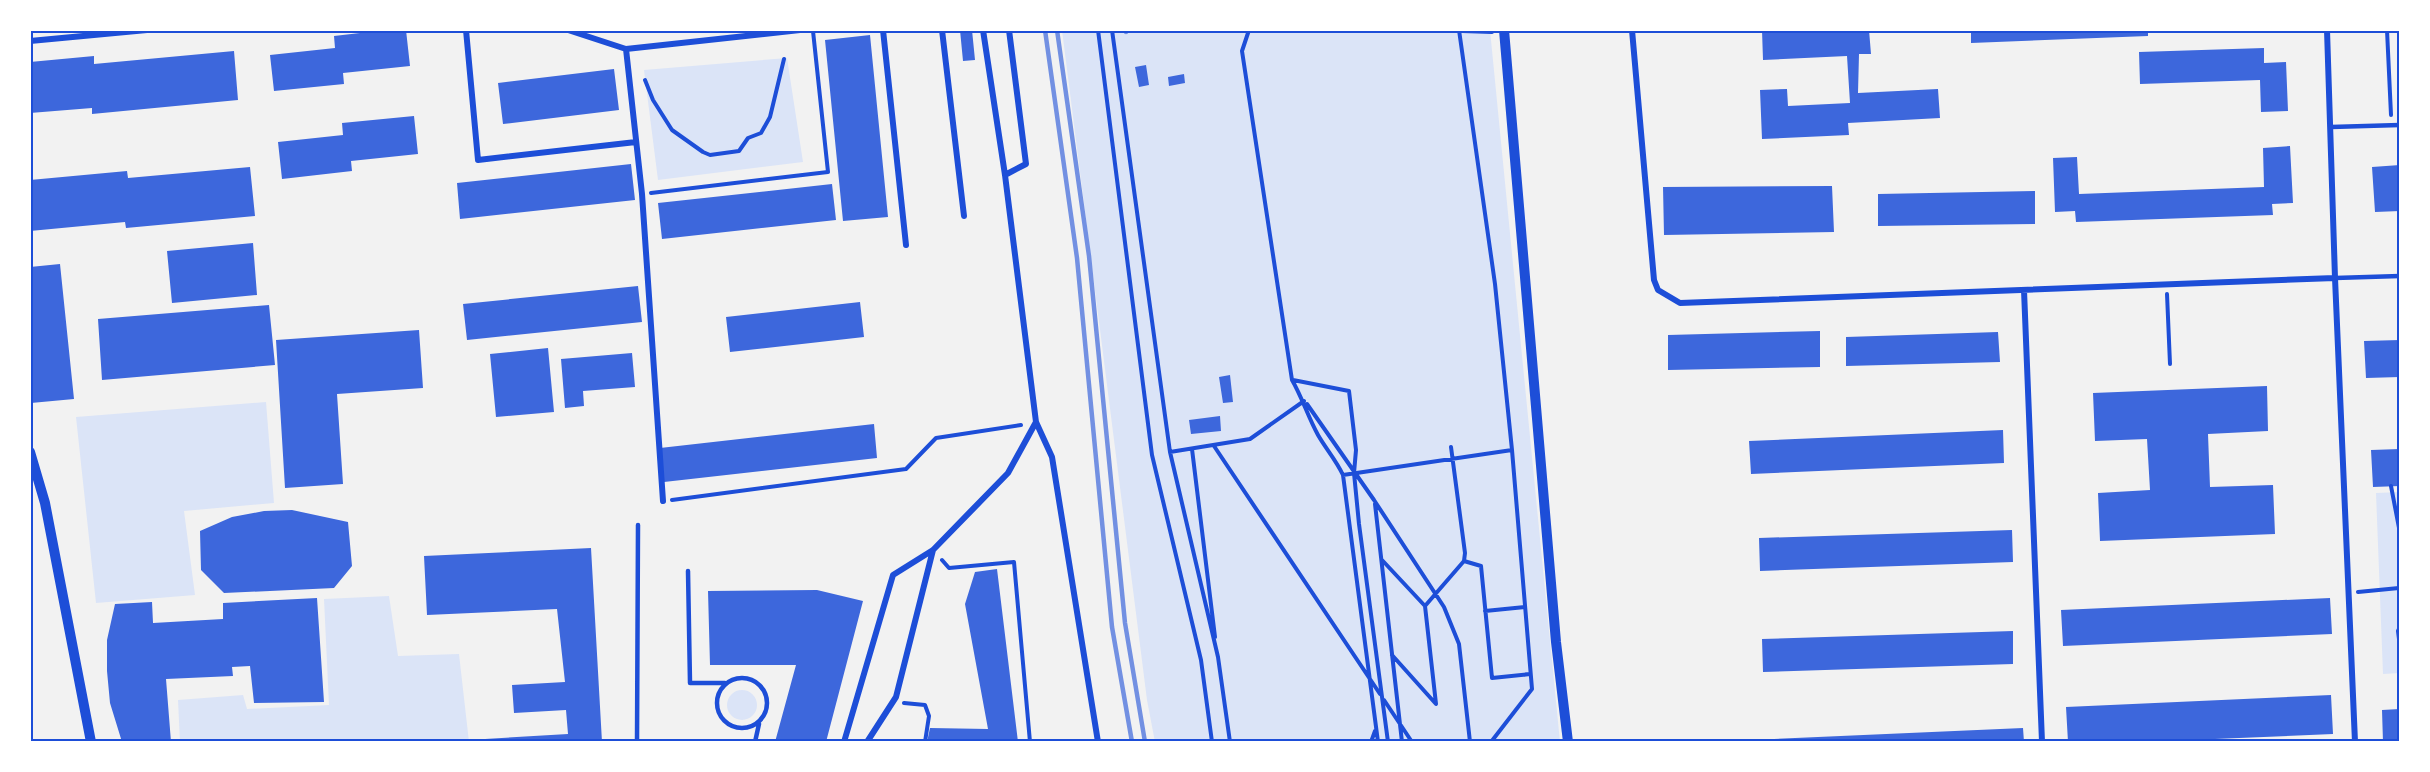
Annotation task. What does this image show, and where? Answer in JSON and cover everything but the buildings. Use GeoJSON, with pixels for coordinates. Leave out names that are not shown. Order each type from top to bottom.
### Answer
{"type":"FeatureCollection","features":[{"type":"Feature","properties":{"kind":"street"},"geometry":{"type":"LineString","coordinates":[[30,41],[147,30]]}},
{"type":"Feature","properties":{"kind":"street"},"geometry":{"type":"LineString","coordinates":[[466,30],[478,160],[636,142]]}},
{"type":"Feature","properties":{"kind":"street"},"geometry":{"type":"LineString","coordinates":[[568,30],[626,50],[800,30]]}},
{"type":"Feature","properties":{"kind":"street"},"geometry":{"type":"LineString","coordinates":[[883,30],[906,245]]}},
{"type":"Feature","properties":{"kind":"street"},"geometry":{"type":"LineString","coordinates":[[942,30],[964,216]]}},
{"type":"Feature","properties":{"kind":"street"},"geometry":{"type":"LineString","coordinates":[[984,30],[1036,422],[1052,457],[1098,742]]}},
{"type":"Feature","properties":{"kind":"street"},"geometry":{"type":"LineString","coordinates":[[1005,175],[1026,164],[1009,30]]}},
{"type":"Feature","properties":{"kind":"street"},"geometry":{"type":"LineString","coordinates":[[1632,30],[1654,280],[1659,290],[1680,303],[2335,278]]}},
{"type":"Feature","properties":{"kind":"street"},"geometry":{"type":"LineString","coordinates":[[2327,30],[2355,742]]}},
{"type":"Feature","properties":{"kind":"street"},"geometry":{"type":"LineString","coordinates":[[1504,31],[1555,630],[1568,742]]}},
{"type":"Feature","properties":{"kind":"street"},"geometry":{"type":"LineString","coordinates":[[626,50],[642,194],[663,501]]}},
{"type":"Feature","properties":{"kind":"street"},"geometry":{"type":"LineString","coordinates":[[2024,290],[2042,742]]}},
{"type":"Feature","properties":{"kind":"street"},"geometry":{"type":"LineString","coordinates":[[844,742],[893,575],[933,550],[1008,473],[1036,422]]}},
{"type":"Feature","properties":{"kind":"street"},"geometry":{"type":"LineString","coordinates":[[30,452],[45,503],[91,742]]}},
{"type":"Feature","properties":{"kind":"street"},"geometry":{"type":"LineString","coordinates":[[867,742],[896,697],[933,550]]}},
{"type":"Feature","properties":{"kind":"lane"},"geometry":{"type":"LineString","coordinates":[[2331,127],[2400,124]]}},
{"type":"Feature","properties":{"kind":"lane"},"geometry":{"type":"LineString","coordinates":[[2335,278],[2400,276]]}},
{"type":"Feature","properties":{"kind":"lane"},"geometry":{"type":"LineString","coordinates":[[637,742],[638,525]]}},
{"type":"Feature","properties":{"kind":"lane"},"geometry":{"type":"LineString","coordinates":[[688,571],[690,683],[725,683],[745,677],[763,687],[769,706],[759,724],[755,742]]}},
{"type":"Feature","properties":{"kind":"lane"},"geometry":{"type":"LineString","coordinates":[[725,683],[715,701],[721,720],[739,730],[759,724]]}},
{"type":"Feature","properties":{"kind":"path"},"geometry":{"type":"LineString","coordinates":[[642,194],[828,172],[813,30]]}},
{"type":"Feature","properties":{"kind":"path"},"geometry":{"type":"LineString","coordinates":[[1098,30],[1152,455],[1201,660],[1212,742]]}},
{"type":"Feature","properties":{"kind":"path"},"geometry":{"type":"LineString","coordinates":[[1112,30],[1170,452],[1218,657]]}},
{"type":"Feature","properties":{"kind":"path"},"geometry":{"type":"LineString","coordinates":[[1249,30],[1242,51],[1292,380],[1304,401],[1318,435],[1335,457],[1343,475],[1378,742]]}},
{"type":"Feature","properties":{"kind":"path"},"geometry":{"type":"LineString","coordinates":[[1433,30],[1504,31]]}},
{"type":"Feature","properties":{"kind":"path"},"geometry":{"type":"LineString","coordinates":[[2387,30],[2392,125]]}},
{"type":"Feature","properties":{"kind":"path"},"geometry":{"type":"LineString","coordinates":[[1459,31],[1495,284],[1532,688],[1491,742]]}},
{"type":"Feature","properties":{"kind":"path"},"geometry":{"type":"LineString","coordinates":[[645,80],[652,100],[672,130],[710,155],[739,151],[748,138],[761,133],[770,117],[784,59]]}},
{"type":"Feature","properties":{"kind":"path"},"geometry":{"type":"LineString","coordinates":[[2167,284],[2170,364]]}},
{"type":"Feature","properties":{"kind":"path"},"geometry":{"type":"LineString","coordinates":[[1292,380],[1349,391],[1356,450],[1354,473],[1359,524],[1388,742]]}},
{"type":"Feature","properties":{"kind":"path"},"geometry":{"type":"LineString","coordinates":[[1170,452],[1250,440],[1304,401]]}},
{"type":"Feature","properties":{"kind":"path"},"geometry":{"type":"LineString","coordinates":[[1304,401],[1313,410],[1444,607],[1459,644],[1470,742]]}},
{"type":"Feature","properties":{"kind":"path"},"geometry":{"type":"LineString","coordinates":[[663,501],[906,469],[936,438],[1036,422]]}},
{"type":"Feature","properties":{"kind":"path"},"geometry":{"type":"LineString","coordinates":[[1214,445],[1412,742]]}},
{"type":"Feature","properties":{"kind":"path"},"geometry":{"type":"LineString","coordinates":[[1425,606],[1464,561],[1465,553],[1451,447]]}},
{"type":"Feature","properties":{"kind":"path"},"geometry":{"type":"LineString","coordinates":[[1192,449],[1230,742]]}},
{"type":"Feature","properties":{"kind":"path"},"geometry":{"type":"LineString","coordinates":[[1343,475],[1512,450]]}},
{"type":"Feature","properties":{"kind":"path"},"geometry":{"type":"LineString","coordinates":[[2391,486],[2400,533]]}},
{"type":"Feature","properties":{"kind":"path"},"geometry":{"type":"LineString","coordinates":[[1374,500],[1402,742]]}},
{"type":"Feature","properties":{"kind":"path"},"geometry":{"type":"LineString","coordinates":[[933,550],[949,568],[1014,562],[1030,742]]}},
{"type":"Feature","properties":{"kind":"path"},"geometry":{"type":"LineString","coordinates":[[1381,560],[1425,606],[1436,704],[1392,655]]}},
{"type":"Feature","properties":{"kind":"path"},"geometry":{"type":"LineString","coordinates":[[1464,561],[1481,566],[1492,678],[1531,674]]}},
{"type":"Feature","properties":{"kind":"path"},"geometry":{"type":"LineString","coordinates":[[2349,593],[2400,589]]}},
{"type":"Feature","properties":{"kind":"path"},"geometry":{"type":"LineString","coordinates":[[1485,611],[1525,607]]}},
{"type":"Feature","properties":{"kind":"path"},"geometry":{"type":"LineString","coordinates":[[2400,627],[2398,631],[2400,647]]}},
{"type":"Feature","properties":{"kind":"path"},"geometry":{"type":"LineString","coordinates":[[896,697],[906,705],[925,705],[929,716],[925,742]]}},
{"type":"Feature","properties":{"kind":"path"},"geometry":{"type":"LineString","coordinates":[[1371,742],[1376,727]]}},
{"type":"Feature","properties":{"kind":"shaded area"},"geometry":{"type":"Polygon","coordinates":[[[1062,30],[1490,30],[1560,742],[1155,742],[1147,700],[1062,30]]]}},
{"type":"Feature","properties":{"kind":"shaded area"},"geometry":{"type":"Polygon","coordinates":[[[787,58],[803,162],[658,180],[644,70],[787,58]]]}},
{"type":"Feature","properties":{"kind":"shaded area"},"geometry":{"type":"Polygon","coordinates":[[[266,402],[274,503],[184,511],[195,595],[96,603],[76,417],[266,402]]]}},
{"type":"Feature","properties":{"kind":"shaded area"},"geometry":{"type":"Polygon","coordinates":[[[2400,492],[2400,673],[2383,674],[2376,493],[2400,492]]]}},
{"type":"Feature","properties":{"kind":"shaded area"},"geometry":{"type":"Polygon","coordinates":[[[389,596],[398,656],[459,654],[469,742],[180,742],[178,700],[243,695],[247,709],[329,705],[324,599],[389,596]]]}},
{"type":"Feature","properties":{"kind":"shaded area"},"geometry":{"type":"Polygon","coordinates":[[[742,690],[753,694],[757,705],[753,716],[742,720],[731,716],[727,705],[731,694],[742,690]]]}},
{"type":"Feature","properties":{"kind":"railway"},"geometry":{"type":"LineString","coordinates":[[1045,30],[1077,258],[1112,627],[1132,742]]}},
{"type":"Feature","properties":{"kind":"railway"},"geometry":{"type":"LineString","coordinates":[[1057,30],[1089,256],[1125,623],[1145,742]]}}]}
